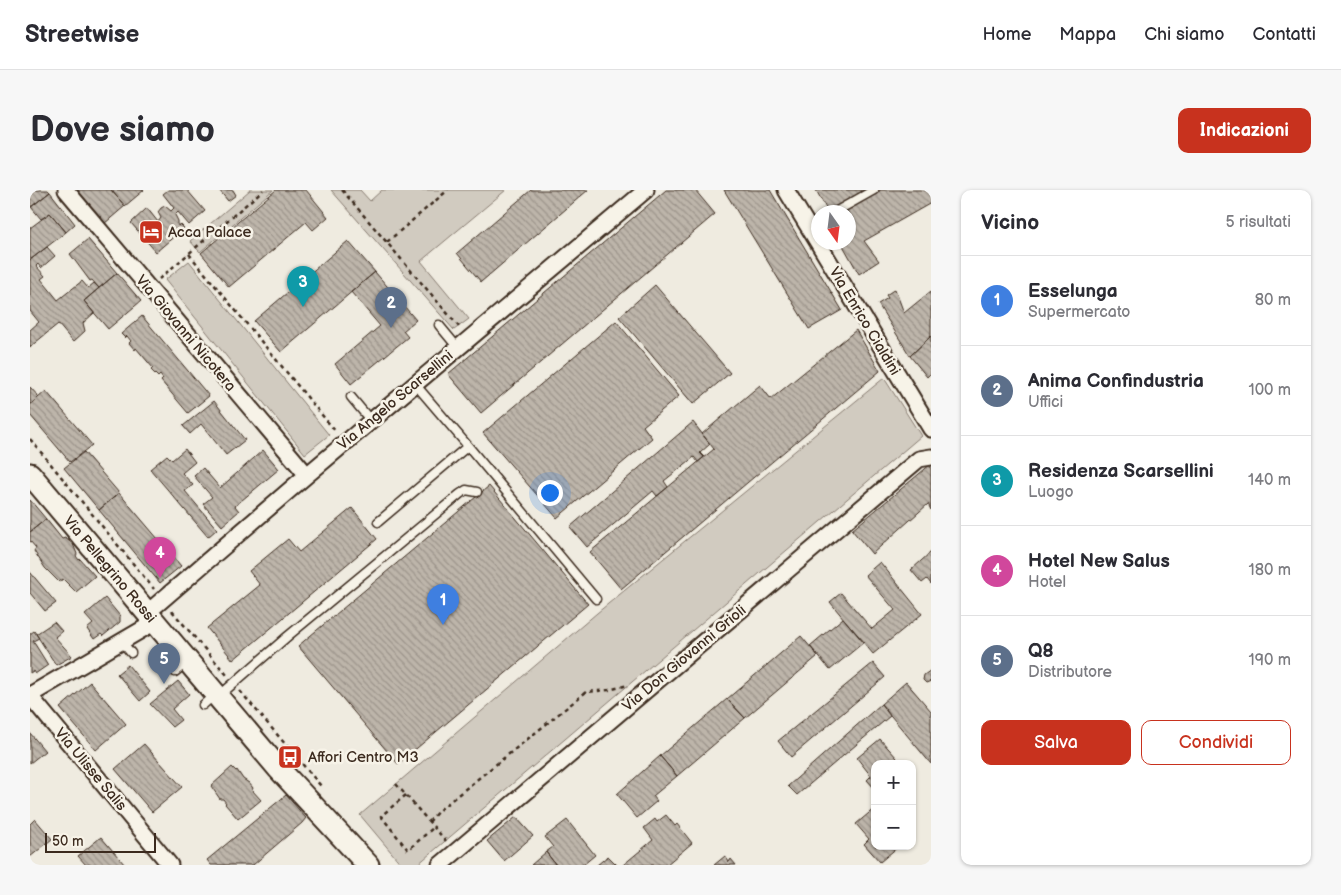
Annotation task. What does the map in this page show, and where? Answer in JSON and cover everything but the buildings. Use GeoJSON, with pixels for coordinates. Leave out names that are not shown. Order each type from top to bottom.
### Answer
{"type":"FeatureCollection","features":[{"type":"Feature","properties":{"kind":"main road","name":"Via Pellegrino Rossi"},"geometry":{"type":"LineString","coordinates":[[30,474],[156,614],[181,666],[368,865]]}},
{"type":"Feature","properties":{"kind":"street","name":"Via Giovanni Nicotera"},"geometry":{"type":"LineString","coordinates":[[66,190],[126,253],[307,475]]}},
{"type":"Feature","properties":{"kind":"street","name":"Via Angelo Scarsellini"},"geometry":{"type":"LineString","coordinates":[[30,696],[127,648],[156,614],[307,475],[646,190]]}},
{"type":"Feature","properties":{"kind":"street","name":"Via Enrico Cialdini"},"geometry":{"type":"LineString","coordinates":[[786,190],[811,226],[930,428],[925,458]]}},
{"type":"Feature","properties":{"kind":"street","name":"Via Don Giovanni Grioli"},"geometry":{"type":"LineString","coordinates":[[446,863],[925,458]]}},
{"type":"Feature","properties":{"kind":"street","name":"Via Ulisse Salis"},"geometry":{"type":"LineString","coordinates":[[30,696],[170,865]]}},
{"type":"Feature","properties":{"kind":"lane"},"geometry":{"type":"LineString","coordinates":[[847,205],[874,190]]}},
{"type":"Feature","properties":{"kind":"lane"},"geometry":{"type":"LineString","coordinates":[[438,325],[463,343]]}},
{"type":"Feature","properties":{"kind":"lane"},"geometry":{"type":"LineString","coordinates":[[415,384],[596,599]]}},
{"type":"Feature","properties":{"kind":"lane"},"geometry":{"type":"LineString","coordinates":[[351,397],[371,421]]}},
{"type":"Feature","properties":{"kind":"lane"},"geometry":{"type":"LineString","coordinates":[[378,522],[468,446]]}},
{"type":"Feature","properties":{"kind":"lane"},"geometry":{"type":"LineString","coordinates":[[212,698],[460,494],[466,490],[477,492]]}},
{"type":"Feature","properties":{"kind":"path"},"geometry":{"type":"LineString","coordinates":[[159,279],[263,190]]}},
{"type":"Feature","properties":{"kind":"path"},"geometry":{"type":"LineString","coordinates":[[342,190],[387,242],[463,343]]}},
{"type":"Feature","properties":{"kind":"path"},"geometry":{"type":"LineString","coordinates":[[387,242],[448,190]]}},
{"type":"Feature","properties":{"kind":"path"},"geometry":{"type":"LineString","coordinates":[[189,254],[345,443]]}},
{"type":"Feature","properties":{"kind":"path"},"geometry":{"type":"LineString","coordinates":[[30,439],[156,592]]}},
{"type":"Feature","properties":{"kind":"path"},"geometry":{"type":"LineString","coordinates":[[156,614],[229,676]]}},
{"type":"Feature","properties":{"kind":"path"},"geometry":{"type":"LineString","coordinates":[[429,822],[438,811],[586,692],[608,690],[634,684]]}},
{"type":"Feature","properties":{"kind":"path"},"geometry":{"type":"LineString","coordinates":[[242,693],[324,790]]}},
{"type":"Feature","properties":{"kind":"path"},"geometry":{"type":"LineString","coordinates":[[396,784],[448,844]]}},
{"type":"Feature","properties":{"kind":"path"},"geometry":{"type":"LineString","coordinates":[[406,795],[381,816],[408,850],[434,828]]}},
{"type":"Feature","properties":{"kind":"shaded area"},"geometry":{"type":"Polygon","coordinates":[[[250,190],[273,190],[200,252],[190,241],[250,190]]]}},
{"type":"Feature","properties":{"kind":"shaded area"},"geometry":{"type":"Polygon","coordinates":[[[331,190],[360,190],[370,201],[382,190],[506,190],[421,261],[469,319],[454,330],[331,190]]]}},
{"type":"Feature","properties":{"kind":"shaded area"},"geometry":{"type":"Polygon","coordinates":[[[189,261],[329,435],[305,454],[165,280],[189,261]]]}},
{"type":"Feature","properties":{"kind":"shaded area"},"geometry":{"type":"Polygon","coordinates":[[[884,378],[921,436],[417,865],[402,865],[360,815],[597,613],[884,378]]]}},
{"type":"Feature","properties":{"kind":"place","name":"Acca Palace"},"geometry":{"type":"Point","coordinates":[151,232]}},
{"type":"Feature","properties":{"kind":"place","name":"Residenza Scarsellini"},"geometry":{"type":"Point","coordinates":[303,307]}},
{"type":"Feature","properties":{"kind":"place","name":"Anima Confindustria"},"geometry":{"type":"Point","coordinates":[391,328]}},
{"type":"Feature","properties":{"kind":"place","name":"Hotel New Salus"},"geometry":{"type":"Point","coordinates":[160,578]}},
{"type":"Feature","properties":{"kind":"place","name":"Esselunga"},"geometry":{"type":"Point","coordinates":[443,625]}},
{"type":"Feature","properties":{"kind":"place","name":"Q8"},"geometry":{"type":"Point","coordinates":[164,684]}},
{"type":"Feature","properties":{"kind":"place","name":"Affori Centro M3"},"geometry":{"type":"Point","coordinates":[290,757]}}]}
